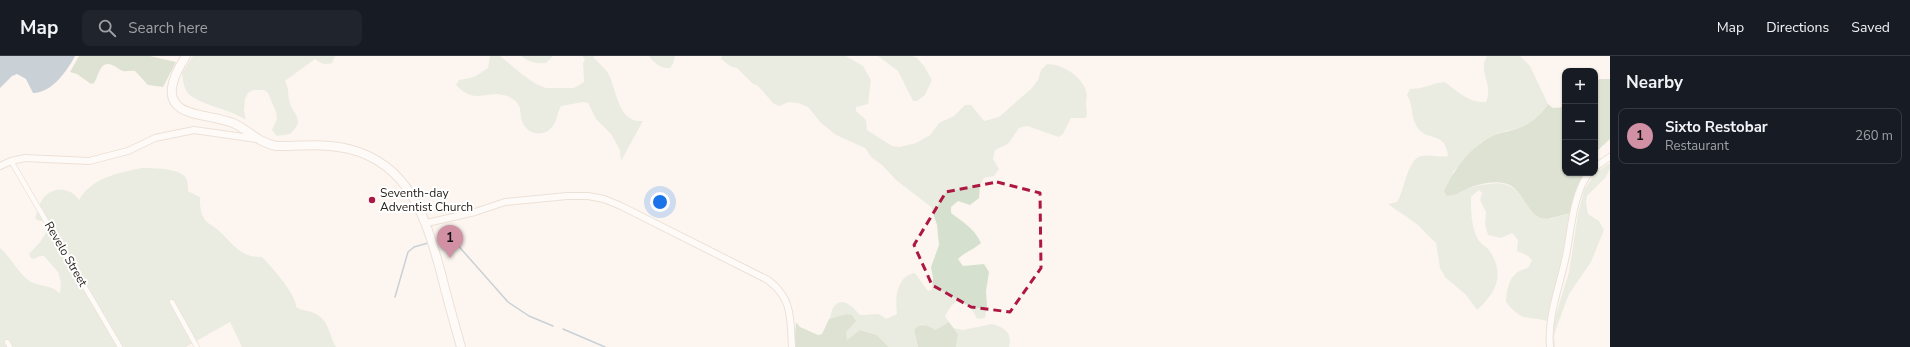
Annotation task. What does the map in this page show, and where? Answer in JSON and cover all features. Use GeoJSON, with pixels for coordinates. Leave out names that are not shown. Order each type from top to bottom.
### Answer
{"type":"FeatureCollection","features":[{"type":"Feature","properties":{"kind":"highway"},"geometry":{"type":"LineString","coordinates":[[186,56],[174,75],[171,91],[176,103],[188,112],[211,116],[234,124],[257,139],[276,146],[336,146],[370,156],[393,172],[403,182],[417,203],[427,223],[461,347]]}},
{"type":"Feature","properties":{"kind":"street"},"geometry":{"type":"LineString","coordinates":[[0,166],[11,161],[25,158],[89,161],[128,151],[155,138],[194,130],[257,139]]}},
{"type":"Feature","properties":{"kind":"street"},"geometry":{"type":"LineString","coordinates":[[1598,165],[1610,158]]}},
{"type":"Feature","properties":{"kind":"street","name":"Revelo Street"},"geometry":{"type":"LineString","coordinates":[[11,161],[120,347]]}},
{"type":"Feature","properties":{"kind":"street"},"geometry":{"type":"LineString","coordinates":[[1550,347],[1550,324],[1574,213],[1583,181],[1586,176]]}},
{"type":"Feature","properties":{"kind":"street"},"geometry":{"type":"LineString","coordinates":[[427,223],[474,212],[510,201],[567,196],[604,199],[643,216],[678,236],[768,280],[784,295],[789,306],[792,347]]}},
{"type":"Feature","properties":{"kind":"street"},"geometry":{"type":"LineString","coordinates":[[172,302],[197,347]]}},
{"type":"Feature","properties":{"kind":"street"},"geometry":{"type":"LineString","coordinates":[[7,342],[10,347]]}},
{"type":"Feature","properties":{"kind":"highlighted area"},"geometry":{"type":"Polygon","coordinates":[[[997,182],[1040,193],[1041,268],[1010,312],[971,307],[932,285],[914,245],[946,192],[997,182]]]}},
{"type":"Feature","properties":{"kind":"green space"},"geometry":{"type":"Polygon","coordinates":[[[79,56],[150,56],[176,62],[163,87],[148,85],[135,71],[123,71],[108,64],[102,67],[94,83],[91,84],[77,74],[70,72],[79,56]]]}},
{"type":"Feature","properties":{"kind":"green space"},"geometry":{"type":"Polygon","coordinates":[[[193,56],[335,56],[332,63],[329,64],[323,64],[315,59],[285,81],[290,103],[298,118],[298,121],[295,129],[290,134],[277,136],[272,130],[277,119],[276,112],[268,93],[264,90],[253,90],[248,93],[245,99],[244,111],[246,120],[197,100],[191,96],[187,92],[183,82],[182,73],[193,56]]]}},
{"type":"Feature","properties":{"kind":"green space"},"geometry":{"type":"Polygon","coordinates":[[[490,56],[500,56],[523,75],[536,84],[546,88],[574,88],[584,82],[583,63],[585,59],[582,56],[596,56],[593,57],[608,73],[623,111],[628,117],[634,120],[643,121],[621,161],[620,150],[611,134],[596,119],[588,103],[583,102],[561,106],[550,130],[536,133],[531,132],[524,126],[521,119],[519,106],[507,96],[499,94],[481,96],[469,95],[456,85],[459,80],[474,77],[488,68],[490,56]]]}},
{"type":"Feature","properties":{"kind":"green space"},"geometry":{"type":"Polygon","coordinates":[[[521,56],[553,56],[546,63],[536,63],[521,56]]]}},
{"type":"Feature","properties":{"kind":"green space"},"geometry":{"type":"Polygon","coordinates":[[[649,56],[675,56],[673,64],[670,68],[664,68],[653,61],[649,56]]]}},
{"type":"Feature","properties":{"kind":"green space"},"geometry":{"type":"Polygon","coordinates":[[[722,56],[846,56],[863,66],[871,80],[868,104],[856,107],[856,111],[866,120],[867,130],[892,146],[900,147],[916,143],[930,135],[939,123],[954,116],[965,105],[971,105],[984,121],[999,117],[1032,88],[1038,80],[1041,70],[1047,64],[1059,66],[1076,76],[1087,92],[1086,118],[1071,118],[1063,134],[1059,137],[1027,126],[1019,128],[1008,144],[995,150],[993,159],[999,169],[994,176],[984,178],[980,185],[979,198],[970,205],[958,201],[951,207],[951,213],[972,230],[981,243],[958,259],[963,266],[984,264],[989,272],[986,291],[987,306],[985,318],[977,319],[969,307],[956,302],[951,306],[945,316],[949,322],[935,330],[922,324],[914,330],[918,347],[889,347],[877,335],[861,330],[846,341],[846,332],[850,326],[846,314],[829,319],[832,310],[839,302],[850,305],[860,315],[877,314],[886,319],[897,314],[896,302],[898,289],[900,283],[909,275],[915,273],[928,291],[932,290],[933,278],[931,267],[939,245],[937,225],[931,207],[896,180],[882,165],[872,158],[865,148],[836,135],[821,123],[808,107],[798,103],[789,102],[779,106],[773,103],[758,86],[752,83],[737,68],[730,66],[721,59],[722,56]]]}},
{"type":"Feature","properties":{"kind":"green space"},"geometry":{"type":"Polygon","coordinates":[[[878,56],[912,56],[917,58],[924,66],[932,80],[925,95],[917,101],[913,101],[898,71],[878,56]]]}},
{"type":"Feature","properties":{"kind":"green space"},"geometry":{"type":"Polygon","coordinates":[[[1487,56],[1520,56],[1530,66],[1548,104],[1535,120],[1523,127],[1498,133],[1480,143],[1453,172],[1459,193],[1477,186],[1501,184],[1510,187],[1517,192],[1532,211],[1539,216],[1551,219],[1571,213],[1564,257],[1547,321],[1521,316],[1516,313],[1506,302],[1507,290],[1513,276],[1528,268],[1532,260],[1528,256],[1517,251],[1518,240],[1512,233],[1501,238],[1488,235],[1485,224],[1486,212],[1480,200],[1482,193],[1479,190],[1471,197],[1473,224],[1479,241],[1489,250],[1494,259],[1498,275],[1494,290],[1484,304],[1477,310],[1466,295],[1445,277],[1440,268],[1436,243],[1418,225],[1388,204],[1397,202],[1409,169],[1416,159],[1421,156],[1448,156],[1446,148],[1440,140],[1426,135],[1417,127],[1413,119],[1411,104],[1407,95],[1410,89],[1445,82],[1459,93],[1474,101],[1486,102],[1488,89],[1484,73],[1484,62],[1487,56]]]}},
{"type":"Feature","properties":{"kind":"green space"},"geometry":{"type":"Polygon","coordinates":[[[1610,79],[1610,139],[1598,150],[1598,104],[1598,80],[1610,79]]]}},
{"type":"Feature","properties":{"kind":"green space"},"geometry":{"type":"Polygon","coordinates":[[[1548,104],[1553,108],[1562,107],[1562,176],[1584,176],[1571,213],[1547,219],[1540,218],[1530,209],[1513,187],[1502,183],[1481,184],[1455,195],[1447,196],[1444,191],[1448,182],[1459,165],[1472,150],[1488,138],[1528,124],[1541,113],[1548,104]]]}},
{"type":"Feature","properties":{"kind":"green space"},"geometry":{"type":"Polygon","coordinates":[[[1610,163],[1610,169],[1606,177],[1587,196],[1586,203],[1588,214],[1599,221],[1604,230],[1591,262],[1569,294],[1554,336],[1555,347],[1552,347],[1551,331],[1569,272],[1578,214],[1584,190],[1593,176],[1598,176],[1598,171],[1610,163]]]}},
{"type":"Feature","properties":{"kind":"green space"},"geometry":{"type":"Polygon","coordinates":[[[141,168],[172,170],[183,175],[188,184],[188,191],[200,197],[201,210],[205,220],[237,249],[254,257],[262,257],[288,288],[296,307],[310,311],[323,319],[336,347],[242,347],[230,322],[186,347],[0,347],[0,248],[27,279],[35,284],[52,288],[60,294],[61,282],[58,272],[44,256],[34,259],[31,258],[29,254],[40,242],[50,226],[47,221],[35,219],[42,200],[50,192],[59,189],[72,193],[79,200],[91,186],[98,182],[123,172],[141,168]]]}},
{"type":"Feature","properties":{"kind":"green space"},"geometry":{"type":"Polygon","coordinates":[[[846,314],[852,315],[856,321],[846,332],[847,340],[860,330],[877,335],[889,347],[794,347],[796,322],[800,327],[818,335],[822,334],[829,319],[846,314]]]}},
{"type":"Feature","properties":{"kind":"green space"},"geometry":{"type":"Polygon","coordinates":[[[949,322],[958,334],[956,347],[918,347],[914,330],[916,327],[924,325],[935,330],[949,322]]]}},
{"type":"Feature","properties":{"kind":"green space"},"geometry":{"type":"Polygon","coordinates":[[[992,324],[1001,327],[1007,332],[1010,338],[1009,347],[956,347],[958,334],[954,328],[963,330],[992,324]]]}},
{"type":"Feature","properties":{"kind":"water"},"geometry":{"type":"Polygon","coordinates":[[[0,56],[75,56],[68,68],[53,85],[40,92],[33,93],[26,79],[17,74],[12,76],[0,88],[0,56]]]}},
{"type":"Feature","properties":{"kind":"waterway"},"geometry":{"type":"LineString","coordinates":[[439,239],[448,238],[455,242],[508,302],[529,316],[553,326]]}},
{"type":"Feature","properties":{"kind":"waterway"},"geometry":{"type":"LineString","coordinates":[[395,297],[408,252],[414,247],[428,243]]}},
{"type":"Feature","properties":{"kind":"waterway"},"geometry":{"type":"LineString","coordinates":[[563,329],[605,347]]}},
{"type":"Feature","properties":{"kind":"place","name":"Seventh-day Adventist Church"},"geometry":{"type":"Point","coordinates":[372,200]}},
{"type":"Feature","properties":{"kind":"place","name":"Sixto Restobar"},"geometry":{"type":"Point","coordinates":[450,258]}}]}
